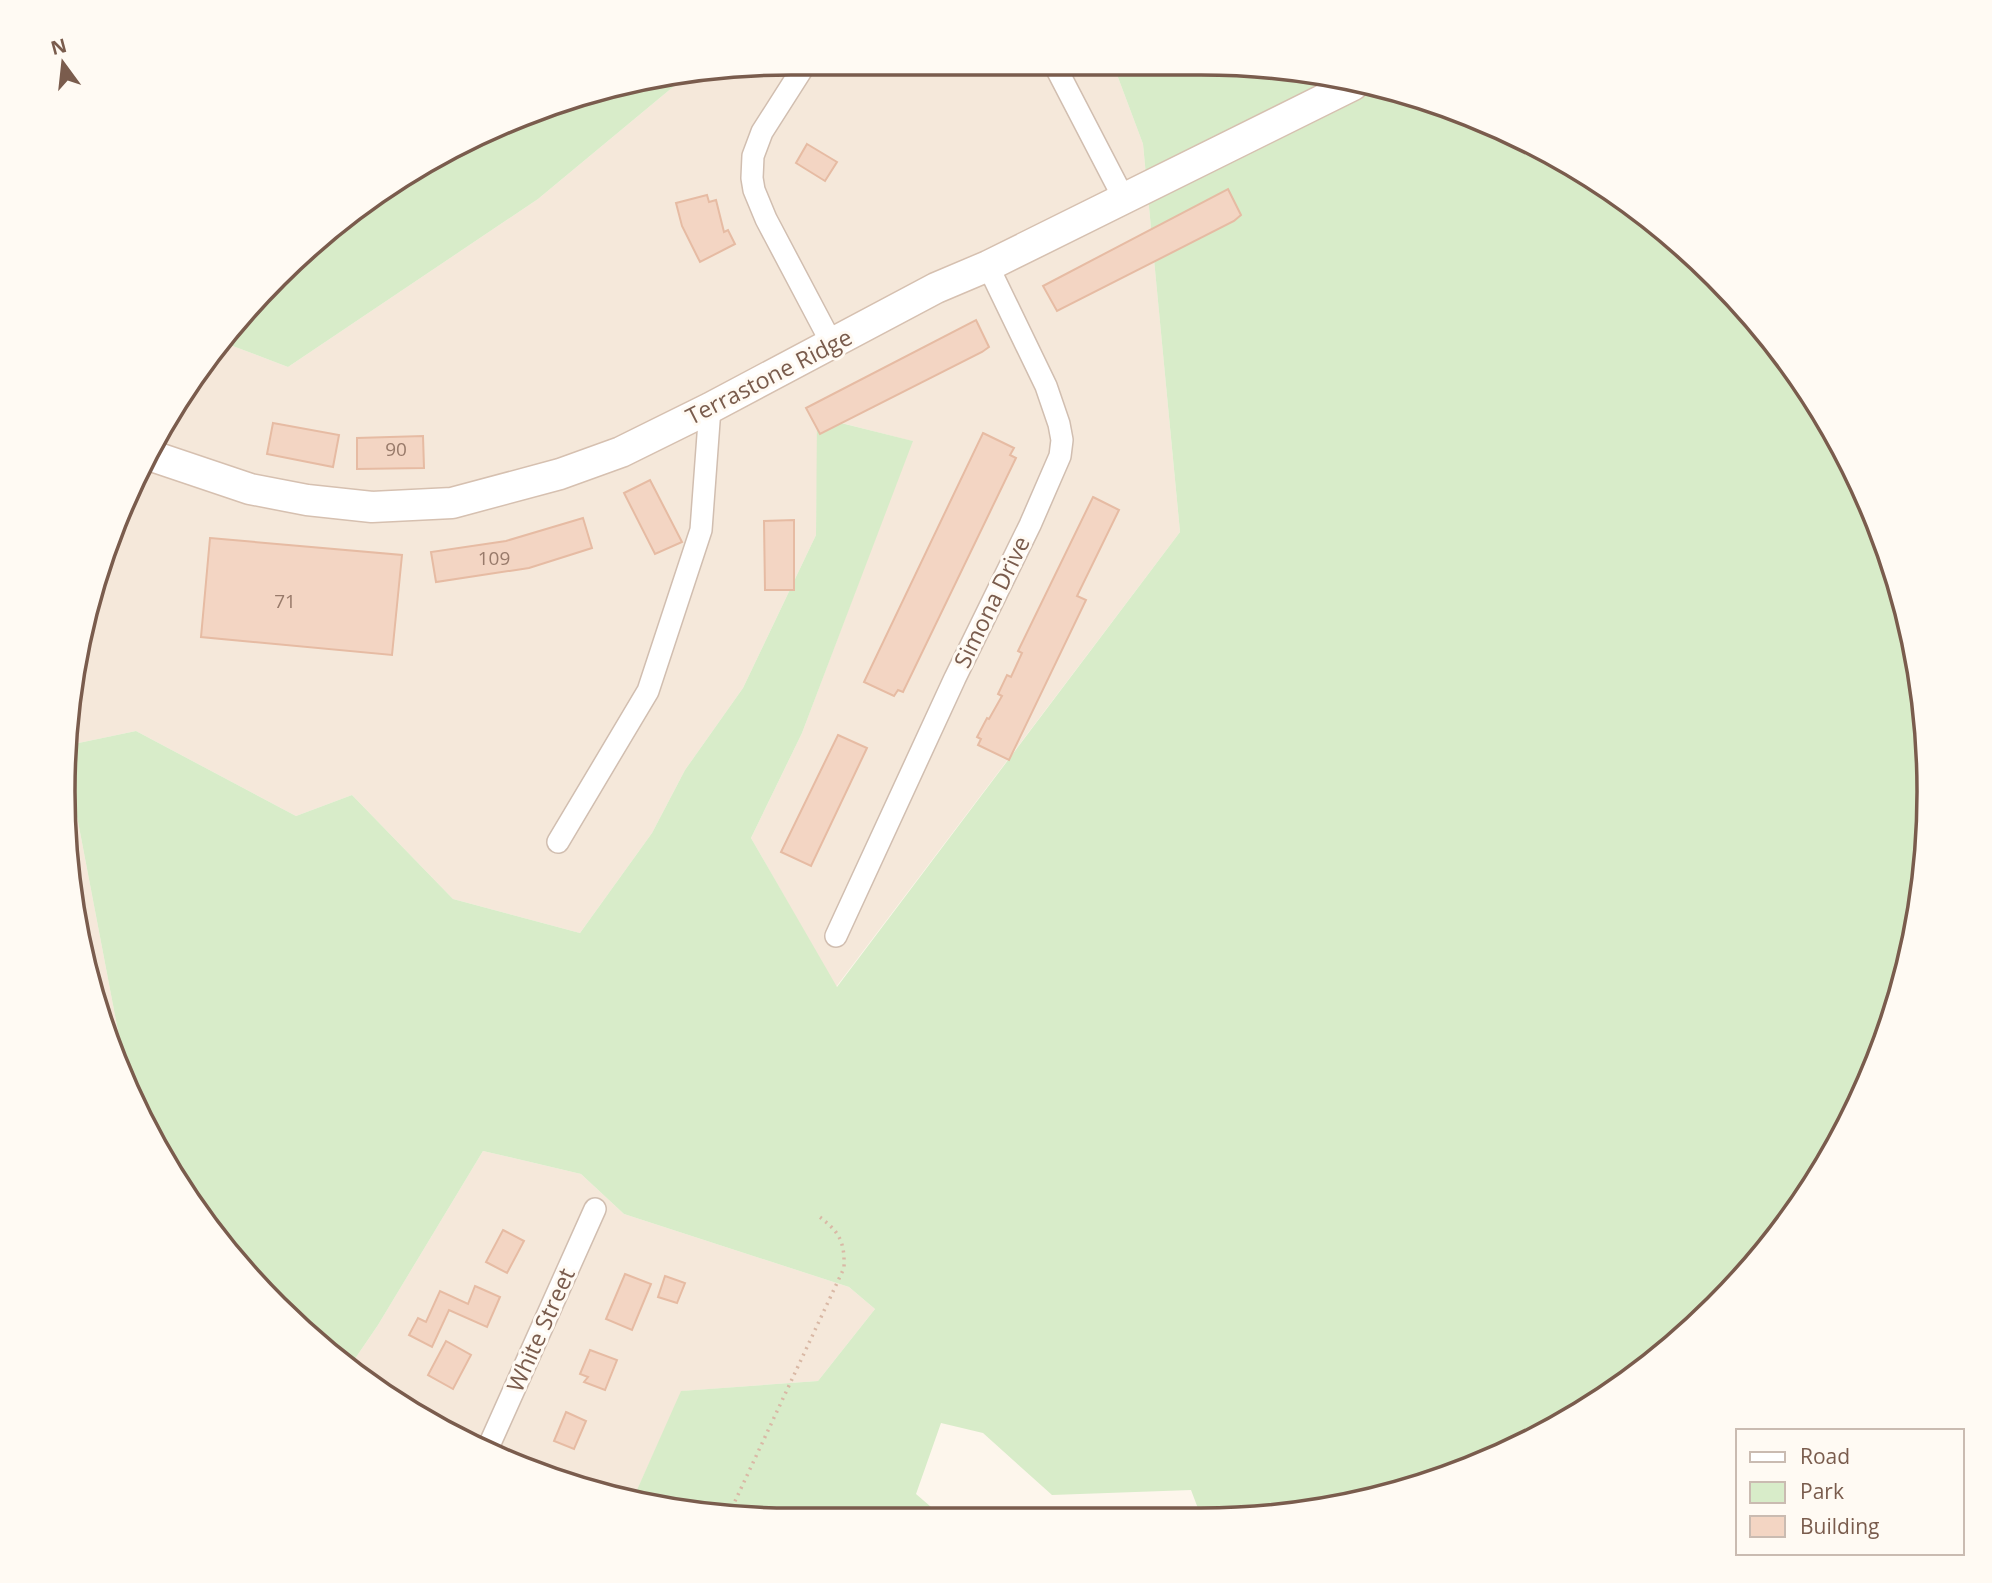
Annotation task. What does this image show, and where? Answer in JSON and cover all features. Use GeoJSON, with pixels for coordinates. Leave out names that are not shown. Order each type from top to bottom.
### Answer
{"type":"FeatureCollection","features":[{"type":"Feature","properties":{"kind":"street"},"geometry":{"type":"LineString","coordinates":[[798,75],[762,132],[753,156],[752,178],[766,219],[832,344]]}},
{"type":"Feature","properties":{"kind":"street"},"geometry":{"type":"LineString","coordinates":[[1060,75],[1123,197]]}},
{"type":"Feature","properties":{"kind":"street","name":"Terrastone Ridge"},"geometry":{"type":"LineString","coordinates":[[158,458],[250,489],[307,500],[372,507],[452,503],[560,474],[609,456],[710,408],[936,288],[988,266],[1343,90]]}},
{"type":"Feature","properties":{"kind":"street","name":"Simona Drive"},"geometry":{"type":"LineString","coordinates":[[836,936],[1060,456],[1061,432],[1050,396],[988,266]]}},
{"type":"Feature","properties":{"kind":"street"},"geometry":{"type":"LineString","coordinates":[[558,842],[649,691],[701,530],[710,408]]}},
{"type":"Feature","properties":{"kind":"street","name":"White Street"},"geometry":{"type":"LineString","coordinates":[[491,1441],[595,1209]]}},
{"type":"Feature","properties":{"kind":"path"},"geometry":{"type":"LineString","coordinates":[[733,1505],[844,1268],[845,1253],[837,1232],[817,1215]]}},
{"type":"Feature","properties":{"kind":"shaded area"},"geometry":{"type":"Polygon","coordinates":[[[792,75],[1117,75],[1143,144],[1180,532],[836,987],[751,838],[802,733],[912,441],[818,417],[816,535],[743,688],[685,770],[652,833],[580,933],[453,899],[352,795],[296,816],[136,731],[77,743],[89,652],[113,561],[130,517],[171,433],[231,345],[288,367],[538,199],[675,85],[792,75]]]}},
{"type":"Feature","properties":{"kind":"shaded area"},"geometry":{"type":"Polygon","coordinates":[[[76,810],[119,1039],[89,931],[81,885],[76,810]]]}},
{"type":"Feature","properties":{"kind":"shaded area"},"geometry":{"type":"Polygon","coordinates":[[[483,1151],[581,1174],[624,1214],[849,1287],[875,1309],[818,1381],[682,1391],[637,1490],[561,1470],[475,1434],[433,1412],[354,1360],[483,1151]]]}},
{"type":"Feature","properties":{"kind":"green space"},"geometry":{"type":"Polygon","coordinates":[[[1117,75],[1200,75],[1294,81],[1386,100],[1475,130],[1559,171],[1637,223],[1673,253],[1739,319],[1769,355],[1821,433],[1862,517],[1892,606],[1911,698],[1917,792],[1911,885],[1903,931],[1879,1022],[1843,1108],[1796,1189],[1769,1228],[1739,1264],[1673,1330],[1637,1360],[1559,1412],[1517,1434],[1431,1470],[1340,1494],[1294,1502],[1198,1508],[1191,1490],[1052,1495],[983,1433],[941,1423],[916,1494],[932,1508],[745,1506],[698,1502],[637,1490],[681,1391],[818,1381],[875,1309],[849,1287],[624,1214],[581,1174],[483,1151],[354,1360],[285,1298],[223,1228],[171,1150],[130,1066],[119,1039],[76,810],[77,743],[136,731],[296,816],[352,795],[453,899],[580,933],[652,833],[685,770],[743,688],[816,535],[817,417],[913,441],[802,733],[751,838],[837,987],[1180,532],[1143,144],[1117,75]]]}},
{"type":"Feature","properties":{"kind":"green space"},"geometry":{"type":"Polygon","coordinates":[[[675,85],[538,199],[288,367],[231,345],[285,285],[355,223],[433,171],[517,130],[606,100],[675,85]]]}},
{"type":"Feature","properties":{"kind":"building"},"geometry":{"type":"Polygon","coordinates":[[[807,144],[837,162],[825,181],[796,163],[807,144]]]}},
{"type":"Feature","properties":{"kind":"building"},"geometry":{"type":"Polygon","coordinates":[[[1228,189],[1241,215],[1234,221],[1057,311],[1043,286],[1228,189]]]}},
{"type":"Feature","properties":{"kind":"building"},"geometry":{"type":"Polygon","coordinates":[[[707,195],[709,202],[716,200],[724,232],[728,230],[735,244],[700,262],[682,226],[676,203],[707,195]]]}},
{"type":"Feature","properties":{"kind":"building"},"geometry":{"type":"Polygon","coordinates":[[[976,320],[989,347],[820,434],[806,408],[976,320]]]}},
{"type":"Feature","properties":{"kind":"building"},"geometry":{"type":"Polygon","coordinates":[[[273,423],[339,435],[333,467],[267,454],[273,423]]]}},
{"type":"Feature","properties":{"kind":"building"},"geometry":{"type":"Polygon","coordinates":[[[983,433],[1014,448],[1010,455],[1016,458],[903,692],[898,690],[894,696],[864,682],[983,433]]]}},
{"type":"Feature","properties":{"kind":"building"},"geometry":{"type":"Polygon","coordinates":[[[423,436],[424,468],[357,469],[357,438],[423,436]]]}},
{"type":"Feature","properties":{"kind":"building"},"geometry":{"type":"Polygon","coordinates":[[[650,480],[682,542],[655,554],[624,493],[650,480]]]}},
{"type":"Feature","properties":{"kind":"building"},"geometry":{"type":"Polygon","coordinates":[[[1093,497],[1119,510],[1077,596],[1086,600],[1009,760],[978,745],[981,739],[977,737],[1002,696],[998,694],[1007,675],[1011,677],[1022,653],[1018,651],[1093,497]]]}},
{"type":"Feature","properties":{"kind":"building"},"geometry":{"type":"Polygon","coordinates":[[[583,518],[592,548],[529,568],[436,582],[431,552],[506,541],[583,518]]]}},
{"type":"Feature","properties":{"kind":"building"},"geometry":{"type":"Polygon","coordinates":[[[794,520],[794,590],[765,590],[764,521],[794,520]]]}},
{"type":"Feature","properties":{"kind":"building"},"geometry":{"type":"Polygon","coordinates":[[[210,538],[402,555],[392,655],[201,637],[210,538]]]}},
{"type":"Feature","properties":{"kind":"building"},"geometry":{"type":"Polygon","coordinates":[[[838,735],[867,748],[811,866],[781,852],[838,735]]]}},
{"type":"Feature","properties":{"kind":"building"},"geometry":{"type":"Polygon","coordinates":[[[503,1230],[524,1241],[507,1273],[486,1262],[503,1230]]]}},
{"type":"Feature","properties":{"kind":"building"},"geometry":{"type":"Polygon","coordinates":[[[625,1274],[651,1284],[632,1330],[606,1319],[625,1274]]]}},
{"type":"Feature","properties":{"kind":"building"},"geometry":{"type":"Polygon","coordinates":[[[665,1276],[685,1283],[677,1303],[658,1297],[665,1276]]]}},
{"type":"Feature","properties":{"kind":"building"},"geometry":{"type":"Polygon","coordinates":[[[475,1286],[500,1297],[487,1327],[449,1310],[432,1347],[409,1335],[418,1318],[426,1322],[440,1291],[468,1304],[475,1286]]]}},
{"type":"Feature","properties":{"kind":"building"},"geometry":{"type":"Polygon","coordinates":[[[446,1341],[471,1355],[453,1389],[428,1375],[446,1341]]]}},
{"type":"Feature","properties":{"kind":"building"},"geometry":{"type":"Polygon","coordinates":[[[590,1350],[617,1360],[605,1390],[584,1382],[588,1377],[580,1374],[590,1350]]]}},
{"type":"Feature","properties":{"kind":"building"},"geometry":{"type":"Polygon","coordinates":[[[566,1412],[586,1421],[574,1449],[554,1441],[566,1412]]]}}]}
